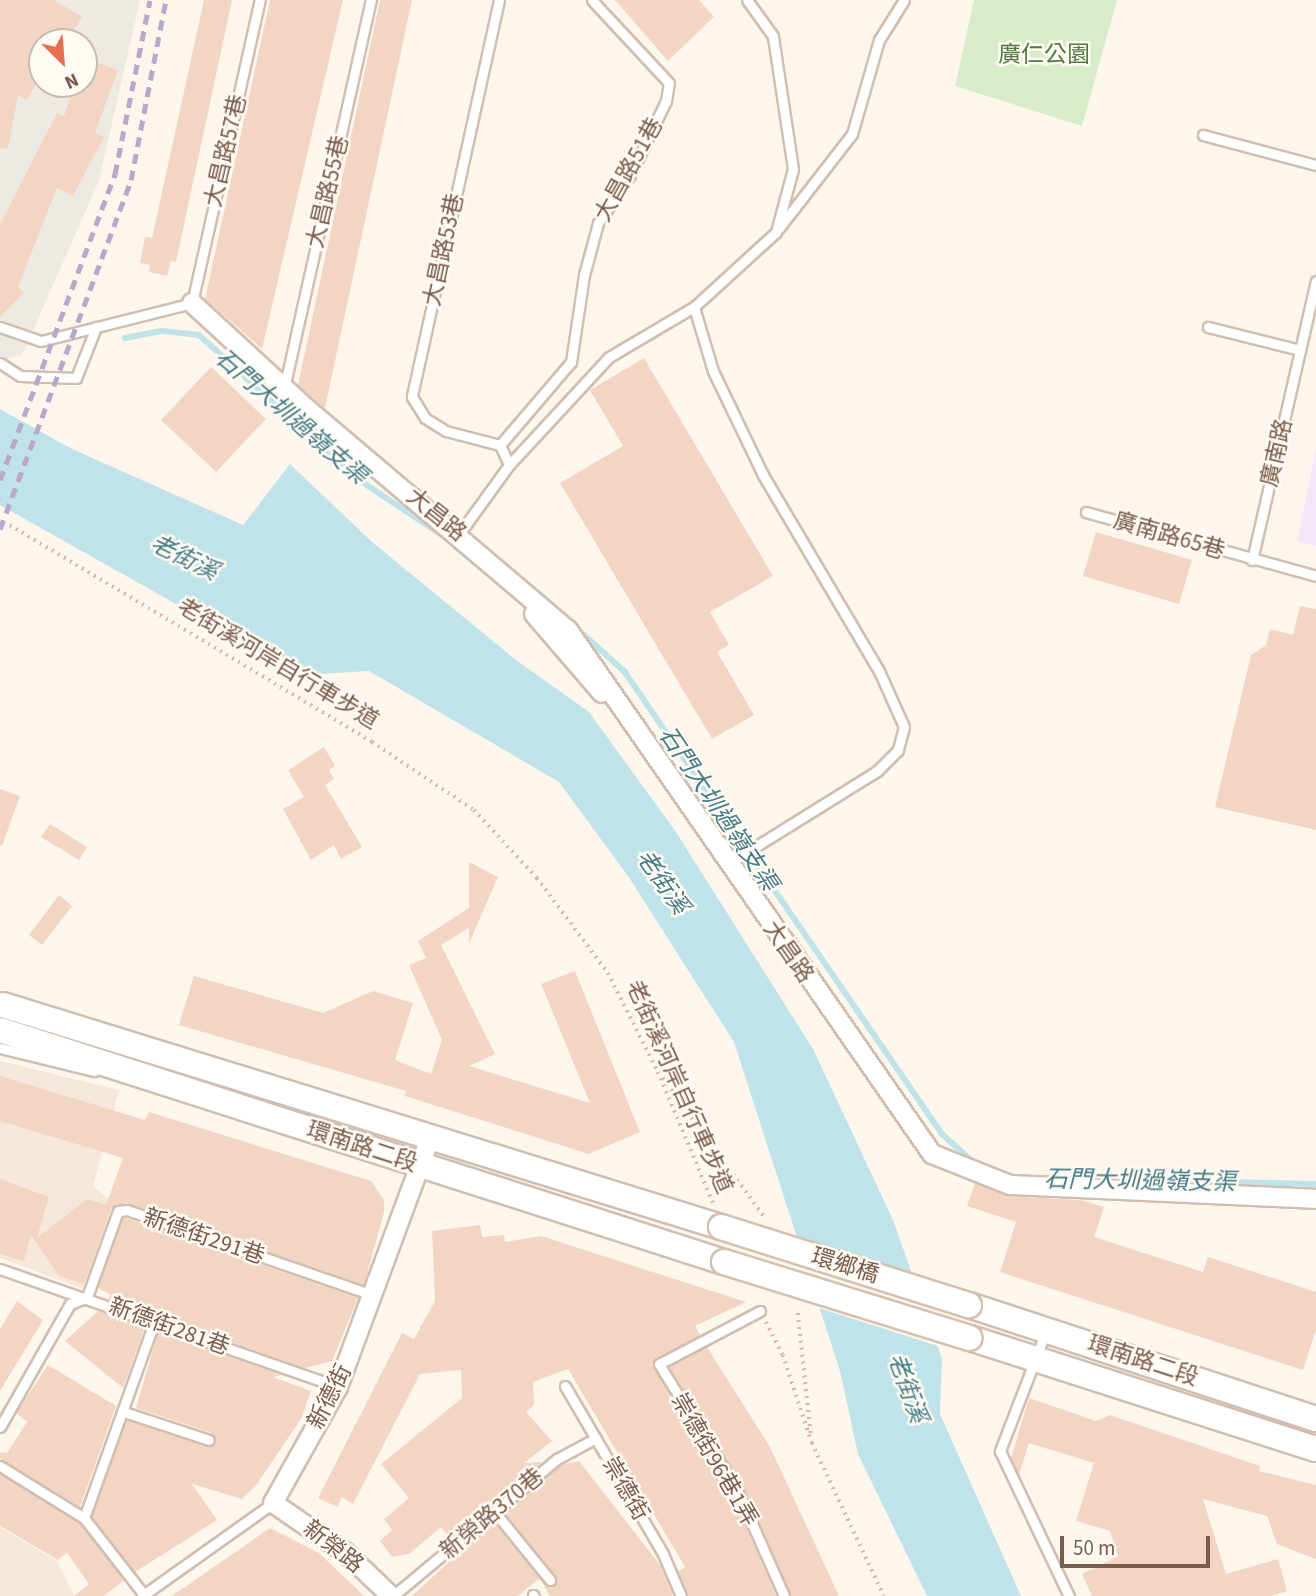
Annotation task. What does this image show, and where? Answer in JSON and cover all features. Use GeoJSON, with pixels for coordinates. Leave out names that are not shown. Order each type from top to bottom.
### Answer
{"type":"FeatureCollection","features":[{"type":"Feature","properties":{"kind":"main road","name":"環南路二段"},"geometry":{"type":"LineString","coordinates":[[3,1004],[721,1227]]}},
{"type":"Feature","properties":{"kind":"main road","name":"環南路二段"},"geometry":{"type":"LineString","coordinates":[[0,1030],[724,1262]]}},
{"type":"Feature","properties":{"kind":"main road"},"geometry":{"type":"LineString","coordinates":[[144,1074],[151,1050]]}},
{"type":"Feature","properties":{"kind":"main road","name":"環鄉橋"},"geometry":{"type":"LineString","coordinates":[[721,1227],[970,1305]]}},
{"type":"Feature","properties":{"kind":"main road","name":"環鄉橋"},"geometry":{"type":"LineString","coordinates":[[724,1262],[970,1338]]}},
{"type":"Feature","properties":{"kind":"main road","name":"環南路二段"},"geometry":{"type":"LineString","coordinates":[[970,1305],[1316,1419]]}},
{"type":"Feature","properties":{"kind":"main road","name":"環南路二段"},"geometry":{"type":"LineString","coordinates":[[970,1338],[1316,1449]]}},
{"type":"Feature","properties":{"kind":"street","name":"大昌路"},"geometry":{"type":"LineString","coordinates":[[192,303],[285,384],[306,408],[459,534],[599,690],[722,868],[732,868],[932,1154],[1010,1185],[1316,1199]]}},
{"type":"Feature","properties":{"kind":"street","name":"新德街"},"geometry":{"type":"LineString","coordinates":[[273,1503],[338,1387],[375,1296],[431,1136]]}},
{"type":"Feature","properties":{"kind":"street","name":"新榮路"},"geometry":{"type":"LineString","coordinates":[[273,1503],[346,1553],[392,1596]]}},
{"type":"Feature","properties":{"kind":"lane","name":"大昌路57巷"},"geometry":{"type":"LineString","coordinates":[[192,303],[260,0]]}},
{"type":"Feature","properties":{"kind":"lane","name":"大昌路55巷"},"geometry":{"type":"LineString","coordinates":[[285,384],[371,0]]}},
{"type":"Feature","properties":{"kind":"lane","name":"大昌路53巷"},"geometry":{"type":"LineString","coordinates":[[499,0],[412,397],[425,418],[446,431],[500,446]]}},
{"type":"Feature","properties":{"kind":"lane","name":"大昌路51巷"},"geometry":{"type":"LineString","coordinates":[[500,446],[571,362],[584,275],[598,223],[630,175],[666,101],[669,83],[592,0]]}},
{"type":"Feature","properties":{"kind":"lane"},"geometry":{"type":"LineString","coordinates":[[747,0],[773,36],[793,169],[776,232]]}},
{"type":"Feature","properties":{"kind":"lane"},"geometry":{"type":"LineString","coordinates":[[459,534],[509,465],[609,357],[694,307],[776,232],[852,134],[879,40],[904,0]]}},
{"type":"Feature","properties":{"kind":"lane"},"geometry":{"type":"LineString","coordinates":[[1203,135],[1316,165]]}},
{"type":"Feature","properties":{"kind":"lane","name":"廣南路"},"geometry":{"type":"LineString","coordinates":[[1252,560],[1316,281]]}},
{"type":"Feature","properties":{"kind":"lane"},"geometry":{"type":"LineString","coordinates":[[0,327],[41,341],[192,303]]}},
{"type":"Feature","properties":{"kind":"lane"},"geometry":{"type":"LineString","coordinates":[[694,307],[713,371],[763,475],[879,671],[904,727],[898,750],[877,771],[732,868]]}},
{"type":"Feature","properties":{"kind":"lane"},"geometry":{"type":"LineString","coordinates":[[0,363],[20,376],[76,378],[96,327]]}},
{"type":"Feature","properties":{"kind":"lane"},"geometry":{"type":"LineString","coordinates":[[1208,327],[1300,350]]}},
{"type":"Feature","properties":{"kind":"lane"},"geometry":{"type":"LineString","coordinates":[[500,446],[509,465]]}},
{"type":"Feature","properties":{"kind":"lane","name":"廣南路65巷"},"geometry":{"type":"LineString","coordinates":[[1086,512],[1252,560]]}},
{"type":"Feature","properties":{"kind":"lane"},"geometry":{"type":"LineString","coordinates":[[1252,560],[1316,576]]}},
{"type":"Feature","properties":{"kind":"lane"},"geometry":{"type":"LineString","coordinates":[[0,1048],[86,1070],[144,1074]]}},
{"type":"Feature","properties":{"kind":"lane","name":"新德街291巷"},"geometry":{"type":"LineString","coordinates":[[87,1297],[118,1211],[127,1210],[375,1296]]}},
{"type":"Feature","properties":{"kind":"lane","name":"新德街281巷"},"geometry":{"type":"LineString","coordinates":[[0,1269],[87,1297],[338,1387]]}},
{"type":"Feature","properties":{"kind":"lane"},"geometry":{"type":"LineString","coordinates":[[0,1427],[70,1304],[87,1297]]}},
{"type":"Feature","properties":{"kind":"lane","name":"崇德街96巷1弄"},"geometry":{"type":"LineString","coordinates":[[760,1311],[659,1364],[738,1492],[784,1596]]}},
{"type":"Feature","properties":{"kind":"lane"},"geometry":{"type":"LineString","coordinates":[[84,1518],[154,1322]]}},
{"type":"Feature","properties":{"kind":"lane"},"geometry":{"type":"LineString","coordinates":[[1046,1329],[1032,1357],[1000,1451],[1069,1596]]}},
{"type":"Feature","properties":{"kind":"lane","name":"崇德街"},"geometry":{"type":"LineString","coordinates":[[565,1386],[663,1554],[681,1596]]}},
{"type":"Feature","properties":{"kind":"lane"},"geometry":{"type":"LineString","coordinates":[[124,1412],[209,1440]]}},
{"type":"Feature","properties":{"kind":"lane","name":"新榮路370巷"},"geometry":{"type":"LineString","coordinates":[[392,1596],[557,1459],[596,1438]]}},
{"type":"Feature","properties":{"kind":"lane"},"geometry":{"type":"LineString","coordinates":[[0,1466],[84,1518],[144,1596]]}},
{"type":"Feature","properties":{"kind":"lane","name":"新德街"},"geometry":{"type":"LineString","coordinates":[[144,1596],[273,1503]]}},
{"type":"Feature","properties":{"kind":"lane"},"geometry":{"type":"LineString","coordinates":[[494,1511],[550,1580]]}},
{"type":"Feature","properties":{"kind":"path","name":"老街溪河岸自行車步道"},"geometry":{"type":"LineString","coordinates":[[10,524],[372,742],[474,810],[537,878],[608,973],[702,1168],[721,1227]]}},
{"type":"Feature","properties":{"kind":"path"},"geometry":{"type":"LineString","coordinates":[[658,1072],[769,1223]]}},
{"type":"Feature","properties":{"kind":"path"},"geometry":{"type":"LineString","coordinates":[[760,1311],[783,1355],[812,1443],[884,1596]]}},
{"type":"Feature","properties":{"kind":"path"},"geometry":{"type":"LineString","coordinates":[[799,1313],[812,1443]]}},
{"type":"Feature","properties":{"kind":"shaded area"},"geometry":{"type":"Polygon","coordinates":[[[0,0],[140,0],[99,181],[22,355],[0,361],[0,0]]]}},
{"type":"Feature","properties":{"kind":"shaded area"},"geometry":{"type":"Polygon","coordinates":[[[1316,449],[1316,546],[1297,541],[1316,449]]]}},
{"type":"Feature","properties":{"kind":"shaded area"},"geometry":{"type":"Polygon","coordinates":[[[0,1061],[119,1090],[93,1186],[113,1203],[84,1289],[0,1258],[0,1061]]]}},
{"type":"Feature","properties":{"kind":"shaded area"},"geometry":{"type":"Polygon","coordinates":[[[0,1527],[57,1561],[74,1596],[0,1596],[0,1527]]]}},
{"type":"Feature","properties":{"kind":"green space","name":"廣仁公園"},"geometry":{"type":"Polygon","coordinates":[[[974,0],[1117,0],[1082,126],[955,86],[974,0]]]}},
{"type":"Feature","properties":{"kind":"water","name":"老街溪"},"geometry":{"type":"Polygon","coordinates":[[[0,409],[72,449],[243,525],[290,464],[372,542],[516,660],[589,712],[676,832],[813,1049],[893,1220],[942,1359],[940,1414],[1021,1596],[927,1596],[858,1454],[840,1371],[734,1042],[628,876],[559,782],[369,671],[302,675],[0,505],[0,409]]]}},
{"type":"Feature","properties":{"kind":"pier"},"geometry":{"type":"Polygon","coordinates":[[[793,1236],[917,1277],[941,1347],[816,1307],[793,1236]]]}},
{"type":"Feature","properties":{"kind":"building"},"geometry":{"type":"Polygon","coordinates":[[[0,0],[54,0],[82,17],[75,28],[28,28],[28,98],[27,100],[18,95],[8,149],[0,148],[0,0]]]}},
{"type":"Feature","properties":{"kind":"building"},"geometry":{"type":"Polygon","coordinates":[[[204,0],[232,0],[176,262],[171,261],[167,276],[149,272],[150,265],[140,263],[145,237],[152,238],[204,0]]]}},
{"type":"Feature","properties":{"kind":"building"},"geometry":{"type":"Polygon","coordinates":[[[270,0],[343,0],[262,349],[205,299],[270,0]]]}},
{"type":"Feature","properties":{"kind":"building"},"geometry":{"type":"Polygon","coordinates":[[[380,0],[412,0],[325,408],[298,385],[380,0]]]}},
{"type":"Feature","properties":{"kind":"building"},"geometry":{"type":"Polygon","coordinates":[[[615,0],[699,0],[714,17],[668,61],[615,0]]]}},
{"type":"Feature","properties":{"kind":"building"},"geometry":{"type":"Polygon","coordinates":[[[98,63],[118,70],[95,133],[104,137],[73,196],[57,188],[18,287],[24,293],[0,317],[0,224],[57,113],[64,116],[70,98],[98,98],[98,63]]]}},
{"type":"Feature","properties":{"kind":"building"},"geometry":{"type":"Polygon","coordinates":[[[644,358],[773,576],[710,612],[729,645],[717,652],[754,715],[712,739],[560,483],[623,446],[590,390],[644,358]]]}},
{"type":"Feature","properties":{"kind":"building"},"geometry":{"type":"Polygon","coordinates":[[[211,367],[266,419],[216,472],[161,420],[211,367]]]}},
{"type":"Feature","properties":{"kind":"building"},"geometry":{"type":"Polygon","coordinates":[[[1096,532],[1192,560],[1179,604],[1083,576],[1096,532]]]}},
{"type":"Feature","properties":{"kind":"building"},"geometry":{"type":"Polygon","coordinates":[[[1300,606],[1316,609],[1316,830],[1215,807],[1251,655],[1266,645],[1270,629],[1293,635],[1300,606]]]}},
{"type":"Feature","properties":{"kind":"building"},"geometry":{"type":"Polygon","coordinates":[[[324,747],[335,766],[329,770],[334,779],[325,785],[362,847],[341,859],[334,845],[311,860],[283,809],[304,797],[288,770],[324,747]]]}},
{"type":"Feature","properties":{"kind":"building"},"geometry":{"type":"Polygon","coordinates":[[[0,789],[20,796],[2,846],[0,845],[0,789]]]}},
{"type":"Feature","properties":{"kind":"building"},"geometry":{"type":"Polygon","coordinates":[[[50,824],[87,847],[79,860],[41,837],[50,824]]]}},
{"type":"Feature","properties":{"kind":"building"},"geometry":{"type":"Polygon","coordinates":[[[469,862],[498,877],[469,943],[469,928],[441,945],[495,1054],[469,1066],[590,1103],[541,984],[575,971],[640,1132],[589,1154],[405,1096],[406,1091],[179,1025],[194,976],[323,1013],[373,991],[413,1003],[395,1060],[431,1074],[442,1040],[409,965],[426,958],[418,941],[469,908],[469,862]]]}},
{"type":"Feature","properties":{"kind":"building"},"geometry":{"type":"Polygon","coordinates":[[[59,895],[72,906],[42,945],[29,935],[59,895]]]}},
{"type":"Feature","properties":{"kind":"building"},"geometry":{"type":"Polygon","coordinates":[[[0,1076],[145,1120],[149,1112],[371,1181],[384,1200],[384,1212],[364,1285],[127,1203],[111,1209],[84,1284],[59,1276],[31,1235],[24,1261],[0,1254],[0,1179],[49,1197],[37,1238],[87,1199],[106,1205],[123,1158],[0,1121],[0,1076]]]}},
{"type":"Feature","properties":{"kind":"building"},"geometry":{"type":"Polygon","coordinates":[[[975,1183],[1009,1196],[1081,1200],[1104,1207],[1094,1237],[1203,1272],[1208,1257],[1316,1292],[1316,1330],[1303,1370],[1000,1272],[1016,1222],[967,1206],[975,1183]]]}},
{"type":"Feature","properties":{"kind":"building"},"geometry":{"type":"Polygon","coordinates":[[[123,1217],[358,1298],[332,1361],[305,1368],[108,1299],[111,1295],[98,1288],[123,1217]]]}},
{"type":"Feature","properties":{"kind":"building"},"geometry":{"type":"Polygon","coordinates":[[[480,1225],[482,1237],[504,1235],[505,1242],[541,1236],[746,1302],[695,1326],[700,1335],[652,1365],[732,1495],[776,1596],[688,1596],[678,1572],[685,1567],[568,1369],[533,1382],[534,1405],[526,1412],[552,1441],[524,1463],[542,1462],[450,1539],[441,1527],[409,1554],[392,1557],[380,1541],[392,1530],[384,1519],[409,1498],[381,1464],[462,1398],[461,1370],[420,1374],[353,1504],[342,1497],[337,1507],[318,1498],[402,1333],[414,1339],[435,1301],[432,1231],[480,1225]]]}},
{"type":"Feature","properties":{"kind":"building"},"geometry":{"type":"Polygon","coordinates":[[[17,1301],[43,1320],[0,1391],[0,1329],[17,1301]]]}},
{"type":"Feature","properties":{"kind":"building"},"geometry":{"type":"Polygon","coordinates":[[[98,1311],[145,1327],[123,1388],[65,1341],[98,1311]]]}},
{"type":"Feature","properties":{"kind":"building"},"geometry":{"type":"Polygon","coordinates":[[[158,1332],[282,1375],[273,1377],[311,1391],[301,1419],[257,1484],[242,1499],[192,1484],[217,1520],[135,1572],[92,1517],[126,1420],[207,1447],[216,1442],[211,1433],[136,1408],[158,1332]]]}},
{"type":"Feature","properties":{"kind":"building"},"geometry":{"type":"Polygon","coordinates":[[[707,1347],[770,1447],[839,1596],[791,1596],[744,1489],[669,1367],[707,1347]]]}},
{"type":"Feature","properties":{"kind":"building"},"geometry":{"type":"Polygon","coordinates":[[[48,1365],[116,1406],[80,1507],[0,1459],[0,1452],[7,1453],[27,1422],[16,1413],[48,1365]]]}},
{"type":"Feature","properties":{"kind":"building"},"geometry":{"type":"Polygon","coordinates":[[[1029,1398],[1096,1421],[1110,1415],[1260,1466],[1259,1471],[1316,1485],[1316,1559],[1277,1544],[1267,1516],[1203,1499],[1226,1574],[1278,1559],[1287,1591],[1271,1596],[1092,1596],[1082,1574],[1118,1556],[1110,1531],[1076,1521],[1094,1463],[1029,1443],[1019,1475],[1011,1458],[1029,1398]]]}},
{"type":"Feature","properties":{"kind":"building"},"geometry":{"type":"Polygon","coordinates":[[[579,1461],[660,1565],[673,1596],[550,1596],[541,1580],[552,1587],[556,1576],[504,1512],[561,1465],[579,1461]]]}},
{"type":"Feature","properties":{"kind":"building"},"geometry":{"type":"Polygon","coordinates":[[[0,1474],[79,1523],[124,1580],[104,1596],[74,1596],[89,1584],[67,1553],[58,1560],[0,1526],[0,1474]]]}},
{"type":"Feature","properties":{"kind":"building"},"geometry":{"type":"Polygon","coordinates":[[[493,1521],[540,1578],[518,1596],[412,1596],[493,1521]]]}},
{"type":"Feature","properties":{"kind":"building"},"geometry":{"type":"Polygon","coordinates":[[[270,1528],[319,1553],[364,1596],[172,1596],[270,1528]]]}},
{"type":"Feature","properties":{"kind":"waterway","name":"石門大圳過嶺支渠"},"geometry":{"type":"LineString","coordinates":[[125,338],[162,331],[199,335],[356,478],[448,539]]}},
{"type":"Feature","properties":{"kind":"waterway","name":"石門大圳過嶺支渠"},"geometry":{"type":"LineString","coordinates":[[564,617],[624,671],[942,1134],[974,1163]]}},
{"type":"Feature","properties":{"kind":"waterway","name":"石門大圳過嶺支渠"},"geometry":{"type":"LineString","coordinates":[[1049,1178],[1316,1184]]}},
{"type":"Feature","properties":{"kind":"railway"},"geometry":{"type":"LineString","coordinates":[[0,480],[115,174],[150,0]]}},
{"type":"Feature","properties":{"kind":"railway"},"geometry":{"type":"LineString","coordinates":[[0,529],[131,180],[166,0]]}}]}
